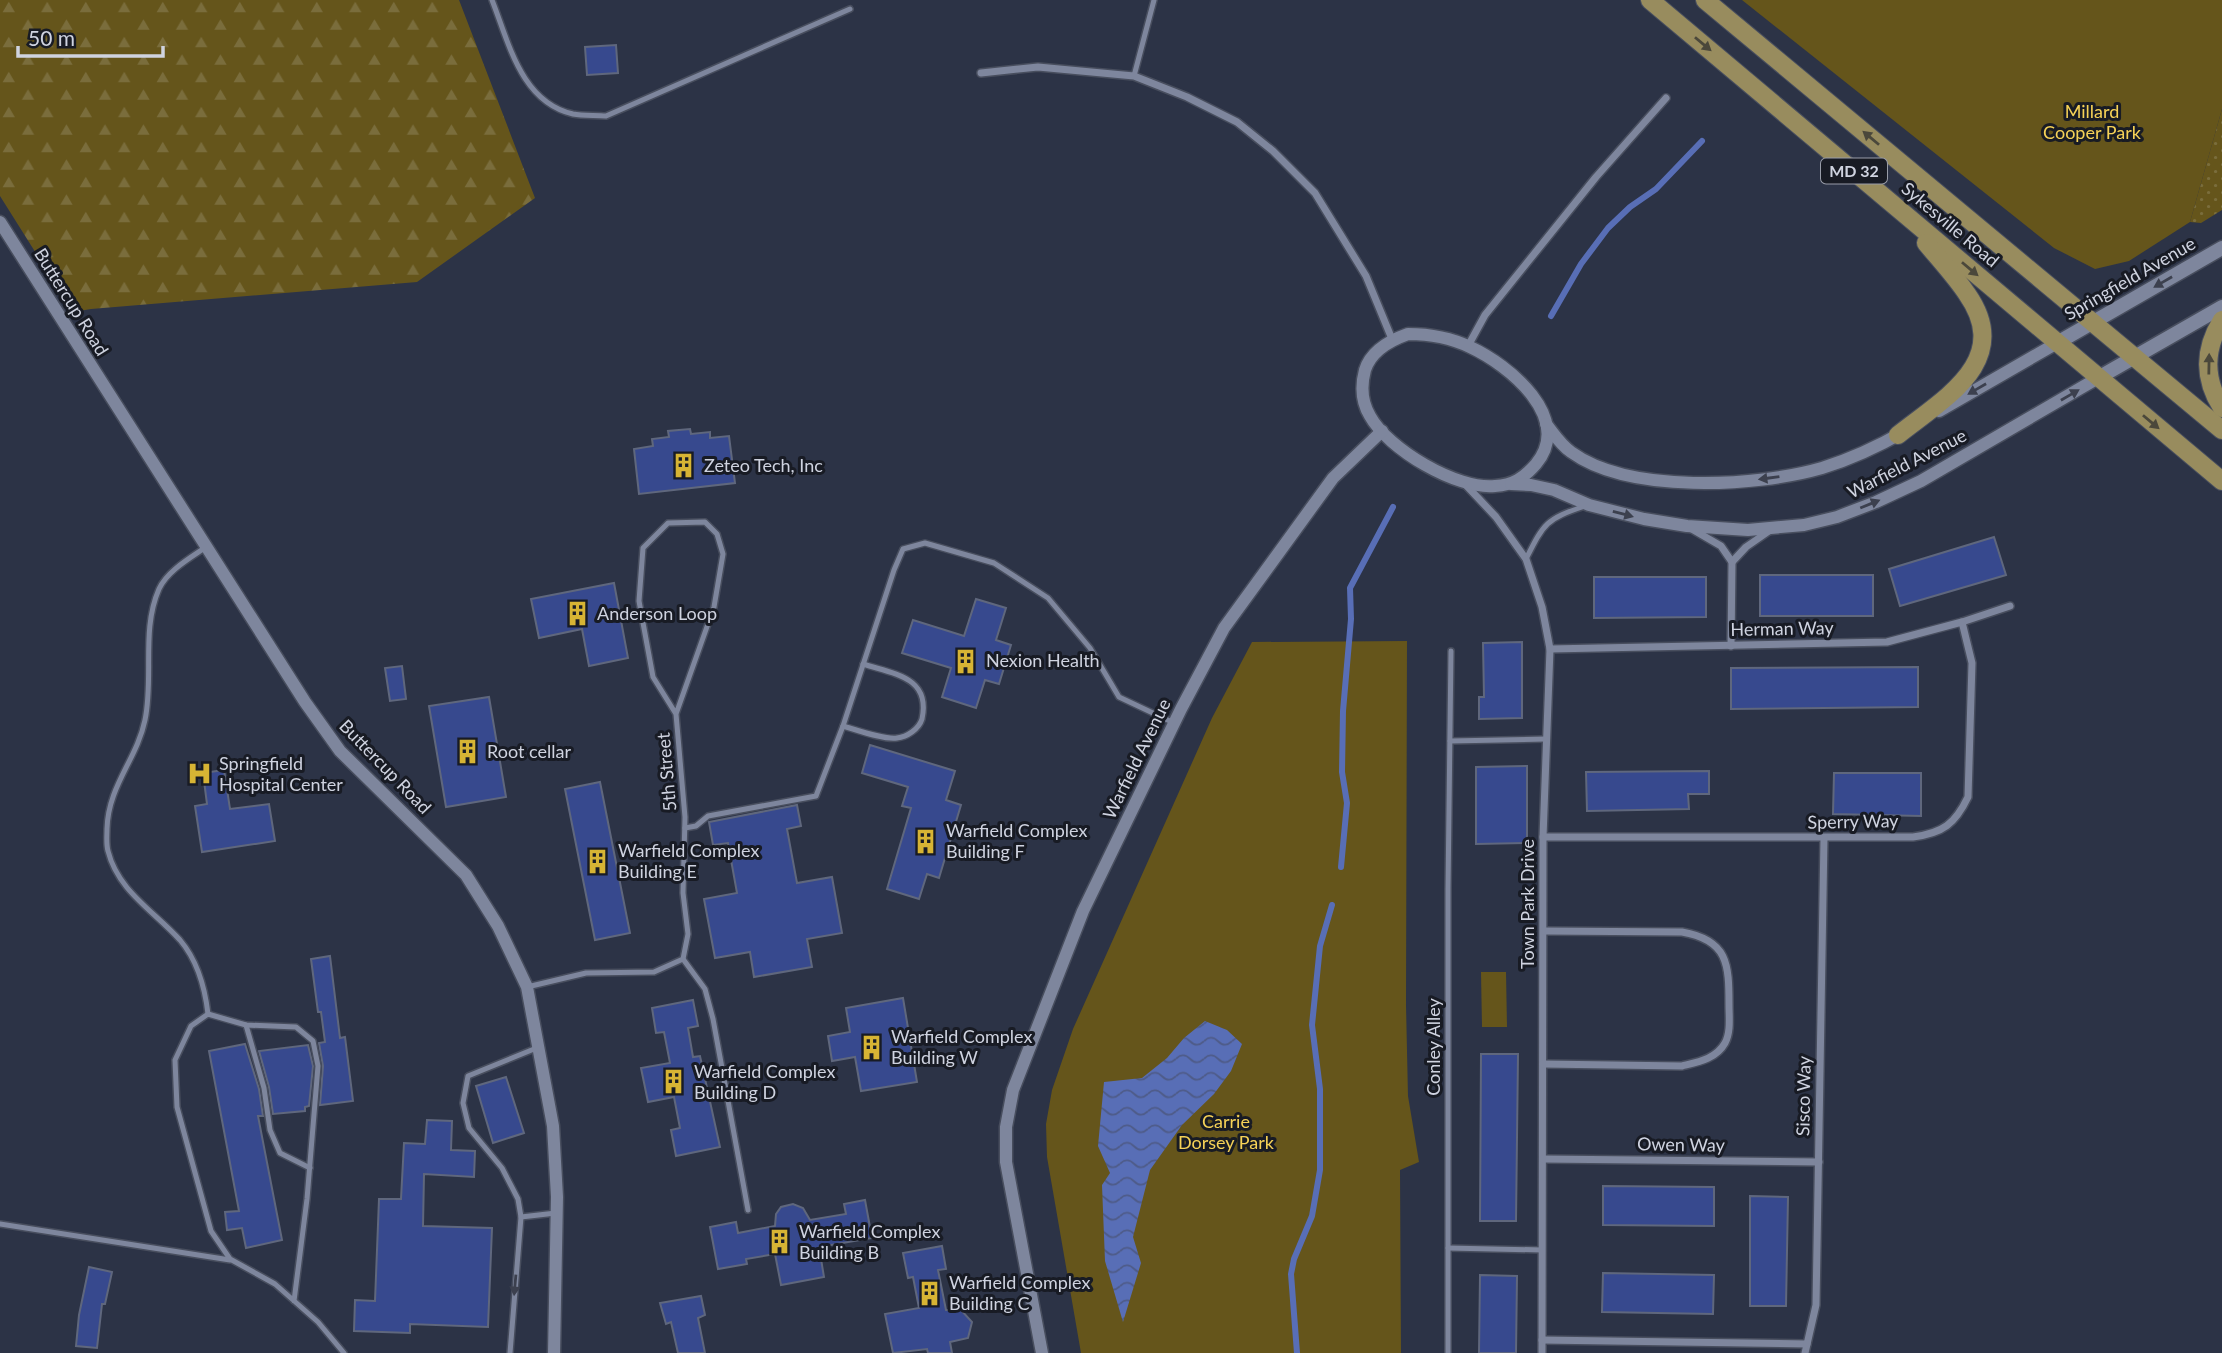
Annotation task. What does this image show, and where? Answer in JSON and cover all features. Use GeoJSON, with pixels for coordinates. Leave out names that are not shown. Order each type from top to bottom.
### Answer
{"type":"FeatureCollection","features":[{"type":"Feature","properties":{"kind":"main road","name":"Sykesville Road"},"geometry":{"type":"LineString","coordinates":[[1650,0],[2222,481]]}},
{"type":"Feature","properties":{"kind":"main road","name":"Sykesville Road"},"geometry":{"type":"LineString","coordinates":[[1705,0],[2222,430]]}},
{"type":"Feature","properties":{"kind":"main road"},"geometry":{"type":"LineString","coordinates":[[1898,435],[1956,389],[1974,370],[1982,338],[1979,320],[1968,295],[1900,210]]}},
{"type":"Feature","properties":{"kind":"main road","name":"Springfield Avenue"},"geometry":{"type":"LineString","coordinates":[[2057,343],[2222,248]]}},
{"type":"Feature","properties":{"kind":"main road"},"geometry":{"type":"LineString","coordinates":[[2098,379],[2222,307]]}},
{"type":"Feature","properties":{"kind":"main road"},"geometry":{"type":"LineString","coordinates":[[2222,320],[2211,338],[2207,362],[2209,380],[2222,408]]}},
{"type":"Feature","properties":{"kind":"street"},"geometry":{"type":"LineString","coordinates":[[981,73],[1038,67],[1134,76],[1187,97],[1237,122],[1273,151],[1315,193],[1366,276],[1392,339]]}},
{"type":"Feature","properties":{"kind":"street"},"geometry":{"type":"LineString","coordinates":[[1468,346],[1485,315],[1596,177],[1666,98]]}},
{"type":"Feature","properties":{"kind":"street","name":"Buttercup Road"},"geometry":{"type":"LineString","coordinates":[[0,222],[305,702],[340,751],[466,875],[498,926],[527,987],[553,1126],[557,1213],[554,1353]]}},
{"type":"Feature","properties":{"kind":"street"},"geometry":{"type":"LineString","coordinates":[[1408,334],[1430,334],[1468,346],[1498,362],[1524,386],[1541,408],[1546,424],[1545,444],[1540,459],[1527,475],[1511,484],[1492,487],[1463,482],[1432,469],[1403,450],[1382,431],[1370,416],[1363,398],[1362,383],[1368,362],[1392,339],[1408,334]]}},
{"type":"Feature","properties":{"kind":"street","name":"Warfield Avenue"},"geometry":{"type":"LineString","coordinates":[[1546,424],[1571,452],[1595,466],[1647,479],[1700,483],[1736,482],[1795,474],[1855,455],[1898,435],[2057,343]]}},
{"type":"Feature","properties":{"kind":"street","name":"Warfield Avenue"},"geometry":{"type":"LineString","coordinates":[[1511,484],[1554,490],[1588,505],[1644,519],[1687,526],[1771,529],[1837,517],[1876,502],[1921,481],[2098,379]]}},
{"type":"Feature","properties":{"kind":"street","name":"Warfield Avenue"},"geometry":{"type":"LineString","coordinates":[[1042,1353],[1006,1162],[1006,1127],[1013,1090],[1083,911],[1174,723],[1224,628],[1333,478],[1382,431]]}},
{"type":"Feature","properties":{"kind":"street","name":"Town Park Drive"},"geometry":{"type":"LineString","coordinates":[[1463,482],[1496,517],[1526,559],[1542,607],[1550,649],[1543,837],[1542,1353]]}},
{"type":"Feature","properties":{"kind":"street"},"geometry":{"type":"LineString","coordinates":[[1687,526],[1721,546],[1732,562],[1731,646]]}},
{"type":"Feature","properties":{"kind":"street"},"geometry":{"type":"LineString","coordinates":[[1732,562],[1746,547],[1771,529]]}},
{"type":"Feature","properties":{"kind":"street","name":"Herman Way"},"geometry":{"type":"LineString","coordinates":[[1550,649],[1887,642],[2010,606]]}},
{"type":"Feature","properties":{"kind":"street","name":"Sperry Way"},"geometry":{"type":"LineString","coordinates":[[1543,837],[1824,838],[1931,835],[1945,828],[1962,810],[1968,797],[1972,663],[1962,622]]}},
{"type":"Feature","properties":{"kind":"street","name":"Sisco Way"},"geometry":{"type":"LineString","coordinates":[[1805,1353],[1816,1305],[1824,838]]}},
{"type":"Feature","properties":{"kind":"street"},"geometry":{"type":"LineString","coordinates":[[1543,1064],[1682,1066],[1703,1062],[1724,1043],[1729,1028],[1729,972],[1725,957],[1710,940],[1682,932],[1544,931]]}},
{"type":"Feature","properties":{"kind":"street","name":"Owen Way"},"geometry":{"type":"LineString","coordinates":[[1543,1159],[1819,1162]]}},
{"type":"Feature","properties":{"kind":"street"},"geometry":{"type":"LineString","coordinates":[[1542,1340],[1807,1344]]}},
{"type":"Feature","properties":{"kind":"lane"},"geometry":{"type":"LineString","coordinates":[[492,0],[521,74],[544,101],[573,114],[606,116],[850,9]]}},
{"type":"Feature","properties":{"kind":"lane"},"geometry":{"type":"LineString","coordinates":[[1134,76],[1154,0]]}},
{"type":"Feature","properties":{"kind":"lane"},"geometry":{"type":"LineString","coordinates":[[1526,559],[1541,529],[1555,516],[1588,505]]}},
{"type":"Feature","properties":{"kind":"lane","name":"5th Street"},"geometry":{"type":"LineString","coordinates":[[676,714],[653,677],[639,601],[643,548],[668,523],[705,522],[718,534],[723,554],[714,607],[676,714],[685,828],[683,892],[688,934],[683,960]]}},
{"type":"Feature","properties":{"kind":"lane"},"geometry":{"type":"LineString","coordinates":[[685,828],[696,826],[708,816],[816,796],[843,726],[903,549],[925,543],[994,563],[1048,598],[1090,648],[1119,697],[1174,723]]}},
{"type":"Feature","properties":{"kind":"lane"},"geometry":{"type":"LineString","coordinates":[[206,547],[176,569],[160,586],[151,611],[150,689],[145,723],[121,774],[108,813],[107,849],[117,875],[140,904],[181,941],[199,976],[206,995],[208,1014]]}},
{"type":"Feature","properties":{"kind":"lane","name":"Conley Alley"},"geometry":{"type":"LineString","coordinates":[[1448,1353],[1451,651]]}},
{"type":"Feature","properties":{"kind":"lane"},"geometry":{"type":"LineString","coordinates":[[843,726],[895,739],[910,734],[920,724],[924,706],[920,688],[907,678],[863,664]]}},
{"type":"Feature","properties":{"kind":"lane"},"geometry":{"type":"LineString","coordinates":[[1450,741],[1545,739]]}},
{"type":"Feature","properties":{"kind":"lane"},"geometry":{"type":"LineString","coordinates":[[527,987],[586,973],[654,972],[683,960],[705,989],[713,1019],[748,1210]]}},
{"type":"Feature","properties":{"kind":"lane"},"geometry":{"type":"LineString","coordinates":[[208,1014],[246,1025],[296,1027],[313,1041],[318,1066],[295,1301]]}},
{"type":"Feature","properties":{"kind":"lane"},"geometry":{"type":"LineString","coordinates":[[208,1014],[191,1026],[175,1060],[177,1107],[211,1231],[233,1260]]}},
{"type":"Feature","properties":{"kind":"lane"},"geometry":{"type":"LineString","coordinates":[[246,1025],[264,1088],[270,1130],[280,1153],[310,1168]]}},
{"type":"Feature","properties":{"kind":"lane"},"geometry":{"type":"LineString","coordinates":[[510,1353],[521,1217],[518,1199],[502,1168],[469,1128],[463,1103],[468,1076],[539,1047]]}},
{"type":"Feature","properties":{"kind":"lane"},"geometry":{"type":"LineString","coordinates":[[521,1217],[557,1213]]}},
{"type":"Feature","properties":{"kind":"lane"},"geometry":{"type":"LineString","coordinates":[[0,1224],[233,1260],[275,1284],[318,1322],[344,1353]]}},
{"type":"Feature","properties":{"kind":"lane"},"geometry":{"type":"LineString","coordinates":[[1448,1248],[1542,1250]]}},
{"type":"Feature","properties":{"kind":"green space"},"geometry":{"type":"Polygon","coordinates":[[[0,0],[459,0],[535,198],[417,282],[73,312],[0,196],[0,0]]]}},
{"type":"Feature","properties":{"kind":"green space","name":"Millard Cooper Park"},"geometry":{"type":"Polygon","coordinates":[[[1742,0],[2222,0],[2222,109],[2190,222],[2129,261],[2095,269],[2054,248],[1742,0]]]}},
{"type":"Feature","properties":{"kind":"green space"},"geometry":{"type":"Polygon","coordinates":[[[2222,109],[2222,210],[2201,223],[2190,222],[2222,109]]]}},
{"type":"Feature","properties":{"kind":"green space","name":"Carrie Dorsey Park"},"geometry":{"type":"Polygon","coordinates":[[[1407,641],[1408,1096],[1419,1162],[1400,1170],[1401,1353],[1081,1353],[1047,1157],[1046,1124],[1052,1090],[1073,1029],[1212,718],[1252,642],[1407,641]]]}},
{"type":"Feature","properties":{"kind":"green space"},"geometry":{"type":"Polygon","coordinates":[[[1481,972],[1506,972],[1507,1027],[1482,1027],[1481,972]]]}},
{"type":"Feature","properties":{"kind":"water"},"geometry":{"type":"Polygon","coordinates":[[[1205,1021],[1227,1030],[1242,1044],[1231,1071],[1214,1094],[1182,1125],[1150,1170],[1133,1237],[1141,1263],[1123,1322],[1105,1261],[1102,1185],[1110,1173],[1098,1146],[1104,1082],[1142,1078],[1205,1021]]]}},
{"type":"Feature","properties":{"kind":"building"},"geometry":{"type":"Polygon","coordinates":[[[616,45],[618,73],[587,75],[585,47],[616,45]]]}},
{"type":"Feature","properties":{"kind":"building","name":"Zeteo Tech, Inc"},"geometry":{"type":"Polygon","coordinates":[[[690,429],[691,434],[710,432],[710,438],[729,436],[735,483],[639,494],[634,449],[653,446],[652,439],[669,437],[668,431],[690,429]]]}},
{"type":"Feature","properties":{"kind":"building"},"geometry":{"type":"Polygon","coordinates":[[[1994,537],[2006,575],[1900,606],[1889,569],[1994,537]]]}},
{"type":"Feature","properties":{"kind":"building"},"geometry":{"type":"Polygon","coordinates":[[[1760,575],[1873,575],[1873,616],[1760,616],[1760,575]]]}},
{"type":"Feature","properties":{"kind":"building"},"geometry":{"type":"Polygon","coordinates":[[[1594,577],[1706,577],[1706,617],[1594,618],[1594,577]]]}},
{"type":"Feature","properties":{"kind":"building","name":"Anderson Loop"},"geometry":{"type":"Polygon","coordinates":[[[614,583],[628,658],[589,666],[582,629],[539,638],[531,599],[614,583]]]}},
{"type":"Feature","properties":{"kind":"building","name":"Nexion Health"},"geometry":{"type":"Polygon","coordinates":[[[976,599],[1006,608],[996,640],[1011,645],[999,684],[985,680],[976,708],[942,697],[951,668],[902,653],[913,620],[964,636],[976,599]]]}},
{"type":"Feature","properties":{"kind":"building"},"geometry":{"type":"Polygon","coordinates":[[[1522,642],[1522,718],[1479,719],[1479,697],[1484,697],[1483,643],[1522,642]]]}},
{"type":"Feature","properties":{"kind":"building"},"geometry":{"type":"Polygon","coordinates":[[[402,666],[406,699],[390,701],[385,668],[402,666]]]}},
{"type":"Feature","properties":{"kind":"building"},"geometry":{"type":"Polygon","coordinates":[[[1918,667],[1918,707],[1731,709],[1731,668],[1918,667]]]}},
{"type":"Feature","properties":{"kind":"building","name":"Root cellar"},"geometry":{"type":"Polygon","coordinates":[[[489,697],[506,797],[446,807],[429,706],[489,697]]]}},
{"type":"Feature","properties":{"kind":"building","name":"Warfield Complex Building F"},"geometry":{"type":"Polygon","coordinates":[[[870,745],[955,771],[946,800],[961,805],[939,878],[927,874],[919,899],[887,889],[911,808],[902,806],[908,787],[862,773],[870,745]]]}},
{"type":"Feature","properties":{"kind":"building"},"geometry":{"type":"Polygon","coordinates":[[[1527,766],[1527,843],[1476,844],[1476,767],[1527,766]]]}},
{"type":"Feature","properties":{"kind":"building"},"geometry":{"type":"Polygon","coordinates":[[[224,770],[230,809],[269,804],[275,841],[202,852],[195,806],[207,804],[203,773],[224,770]]]}},
{"type":"Feature","properties":{"kind":"building"},"geometry":{"type":"Polygon","coordinates":[[[1709,771],[1709,794],[1688,794],[1689,809],[1587,811],[1586,772],[1709,771]]]}},
{"type":"Feature","properties":{"kind":"building"},"geometry":{"type":"Polygon","coordinates":[[[1834,773],[1921,773],[1921,816],[1833,814],[1834,773]]]}},
{"type":"Feature","properties":{"kind":"building","name":"Warfield Complex Building E"},"geometry":{"type":"Polygon","coordinates":[[[600,782],[630,933],[595,940],[565,789],[600,782]]]}},
{"type":"Feature","properties":{"kind":"building"},"geometry":{"type":"Polygon","coordinates":[[[797,805],[801,826],[787,829],[797,883],[832,877],[842,933],[807,939],[812,967],[754,977],[750,952],[715,958],[704,899],[737,893],[728,843],[713,845],[709,822],[797,805]]]}},
{"type":"Feature","properties":{"kind":"building"},"geometry":{"type":"Polygon","coordinates":[[[330,956],[340,1038],[345,1037],[353,1101],[320,1105],[323,1066],[319,1043],[325,1042],[311,959],[330,956]]]}},
{"type":"Feature","properties":{"kind":"building","name":"Warfield Complex Building W"},"geometry":{"type":"Polygon","coordinates":[[[903,998],[917,1082],[861,1091],[855,1057],[832,1061],[828,1036],[850,1032],[846,1008],[903,998]]]}},
{"type":"Feature","properties":{"kind":"building","name":"Warfield Complex Building D"},"geometry":{"type":"Polygon","coordinates":[[[693,1000],[698,1026],[688,1028],[693,1057],[700,1056],[720,1147],[676,1156],[671,1130],[680,1128],[674,1097],[648,1102],[641,1068],[670,1063],[664,1032],[656,1033],[652,1008],[693,1000]]]}},
{"type":"Feature","properties":{"kind":"building"},"geometry":{"type":"Polygon","coordinates":[[[245,1044],[259,1089],[263,1116],[258,1116],[282,1240],[246,1248],[242,1228],[227,1230],[225,1212],[239,1211],[209,1051],[245,1044]]]}},
{"type":"Feature","properties":{"kind":"building"},"geometry":{"type":"Polygon","coordinates":[[[308,1045],[313,1066],[309,1106],[305,1107],[305,1111],[273,1114],[259,1051],[308,1045]]]}},
{"type":"Feature","properties":{"kind":"building"},"geometry":{"type":"Polygon","coordinates":[[[1481,1054],[1518,1054],[1516,1221],[1480,1221],[1481,1054]]]}},
{"type":"Feature","properties":{"kind":"building"},"geometry":{"type":"Polygon","coordinates":[[[506,1077],[524,1133],[493,1143],[476,1086],[506,1077]]]}},
{"type":"Feature","properties":{"kind":"building"},"geometry":{"type":"Polygon","coordinates":[[[427,1120],[452,1121],[451,1150],[475,1151],[474,1177],[424,1174],[423,1226],[492,1228],[488,1327],[410,1324],[410,1333],[354,1331],[355,1300],[375,1301],[379,1199],[401,1199],[404,1143],[425,1144],[427,1120]]]}},
{"type":"Feature","properties":{"kind":"building"},"geometry":{"type":"Polygon","coordinates":[[[1603,1186],[1714,1187],[1714,1226],[1603,1225],[1603,1186]]]}},
{"type":"Feature","properties":{"kind":"building"},"geometry":{"type":"Polygon","coordinates":[[[1750,1196],[1788,1197],[1786,1306],[1750,1306],[1750,1196]]]}},
{"type":"Feature","properties":{"kind":"building","name":"Warfield Complex Building B"},"geometry":{"type":"Polygon","coordinates":[[[865,1200],[872,1238],[819,1247],[824,1277],[781,1285],[775,1254],[746,1259],[747,1264],[718,1269],[710,1227],[736,1222],[738,1233],[775,1226],[776,1214],[781,1207],[793,1204],[803,1208],[810,1220],[846,1214],[844,1204],[865,1200]]]}},
{"type":"Feature","properties":{"kind":"building","name":"Warfield Complex Building C"},"geometry":{"type":"Polygon","coordinates":[[[942,1246],[946,1269],[938,1270],[946,1310],[961,1310],[972,1322],[968,1338],[950,1342],[952,1353],[928,1353],[927,1349],[893,1353],[885,1314],[919,1308],[913,1277],[908,1278],[903,1253],[942,1246]]]}},
{"type":"Feature","properties":{"kind":"building"},"geometry":{"type":"Polygon","coordinates":[[[89,1267],[112,1272],[105,1304],[102,1304],[97,1348],[76,1346],[89,1267]]]}},
{"type":"Feature","properties":{"kind":"building"},"geometry":{"type":"Polygon","coordinates":[[[1603,1273],[1714,1275],[1713,1314],[1602,1312],[1603,1273]]]}},
{"type":"Feature","properties":{"kind":"building"},"geometry":{"type":"Polygon","coordinates":[[[1480,1275],[1517,1276],[1516,1353],[1479,1353],[1480,1275]]]}},
{"type":"Feature","properties":{"kind":"building"},"geometry":{"type":"Polygon","coordinates":[[[701,1296],[705,1315],[698,1318],[705,1353],[678,1353],[671,1322],[666,1324],[660,1303],[701,1296]]]}},
{"type":"Feature","properties":{"kind":"waterway"},"geometry":{"type":"LineString","coordinates":[[1551,316],[1581,264],[1608,228],[1630,207],[1656,189],[1702,141]]}},
{"type":"Feature","properties":{"kind":"waterway"},"geometry":{"type":"LineString","coordinates":[[1341,867],[1347,803],[1342,772],[1343,711],[1351,619],[1350,588],[1393,507]]}},
{"type":"Feature","properties":{"kind":"waterway"},"geometry":{"type":"LineString","coordinates":[[1297,1353],[1291,1274],[1294,1259],[1312,1216],[1320,1170],[1320,1089],[1312,1025],[1320,946],[1332,905]]}},
{"type":"Feature","properties":{"kind":"place","name":"Zeteo Tech, Inc"},"geometry":{"type":"Point","coordinates":[684,466]}},
{"type":"Feature","properties":{"kind":"place","name":"Anderson Loop"},"geometry":{"type":"Point","coordinates":[577,614]}},
{"type":"Feature","properties":{"kind":"place","name":"Nexion Health"},"geometry":{"type":"Point","coordinates":[966,661]}},
{"type":"Feature","properties":{"kind":"place","name":"Root cellar"},"geometry":{"type":"Point","coordinates":[467,752]}},
{"type":"Feature","properties":{"kind":"place","name":"Springfield Hospital Center"},"geometry":{"type":"Point","coordinates":[199,774]}},
{"type":"Feature","properties":{"kind":"place","name":"Warfield Complex Building F"},"geometry":{"type":"Point","coordinates":[926,841]}},
{"type":"Feature","properties":{"kind":"place","name":"Warfield Complex Building E"},"geometry":{"type":"Point","coordinates":[598,861]}},
{"type":"Feature","properties":{"kind":"place","name":"Warfield Complex Building W"},"geometry":{"type":"Point","coordinates":[871,1047]}},
{"type":"Feature","properties":{"kind":"place","name":"Warfield Complex Building D"},"geometry":{"type":"Point","coordinates":[674,1082]}},
{"type":"Feature","properties":{"kind":"place","name":"Warfield Complex Building B"},"geometry":{"type":"Point","coordinates":[779,1242]}},
{"type":"Feature","properties":{"kind":"place","name":"Warfield Complex Building C"},"geometry":{"type":"Point","coordinates":[929,1293]}}]}
